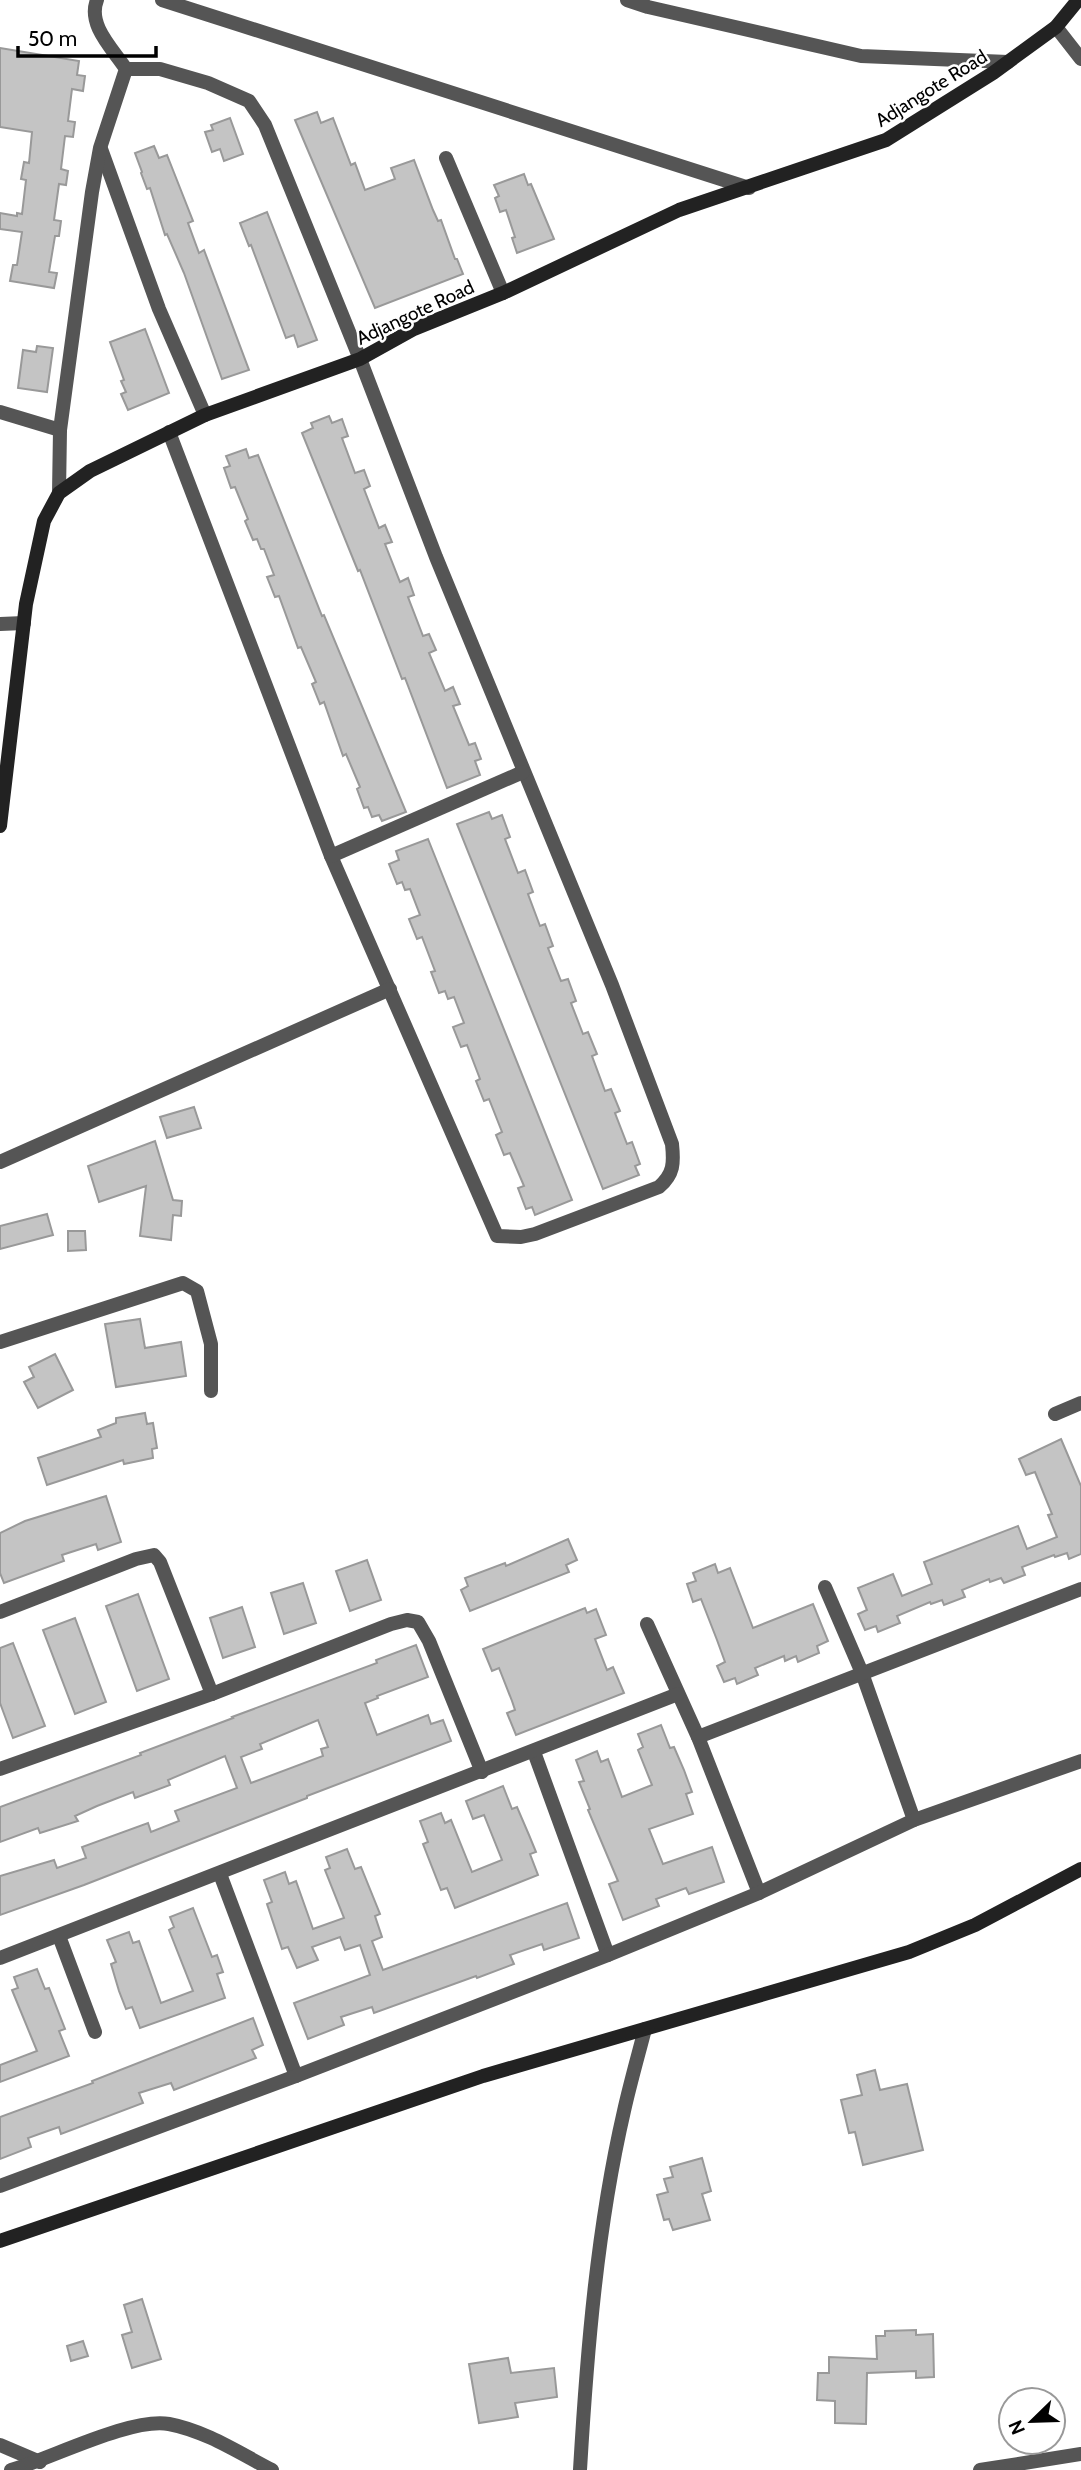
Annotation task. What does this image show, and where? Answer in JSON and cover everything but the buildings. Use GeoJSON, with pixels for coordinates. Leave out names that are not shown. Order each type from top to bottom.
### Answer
{"type":"FeatureCollection","features":[{"type":"Feature","properties":{"kind":"street"},"geometry":{"type":"LineString","coordinates":[[97,0],[93,9],[95,23],[127,69]]}},
{"type":"Feature","properties":{"kind":"street"},"geometry":{"type":"LineString","coordinates":[[162,0],[749,188]]}},
{"type":"Feature","properties":{"kind":"street"},"geometry":{"type":"LineString","coordinates":[[627,0],[861,56],[1008,62]]}},
{"type":"Feature","properties":{"kind":"street","name":"Adjangote Road"},"geometry":{"type":"LineString","coordinates":[[0,826],[24,623],[44,521],[59,493],[90,471],[205,415],[360,359],[415,329],[503,293],[679,210],[886,140],[1008,62],[1056,27],[1078,0]]}},
{"type":"Feature","properties":{"kind":"street"},"geometry":{"type":"LineString","coordinates":[[1056,27],[1081,58]]}},
{"type":"Feature","properties":{"kind":"street"},"geometry":{"type":"LineString","coordinates":[[59,493],[60,430],[90,206],[100,148],[127,69]]}},
{"type":"Feature","properties":{"kind":"street"},"geometry":{"type":"LineString","coordinates":[[127,69],[160,69],[208,83],[249,101],[265,125],[523,772],[612,985],[672,1144],[674,1164],[669,1178],[659,1186],[535,1234],[521,1237],[497,1236],[331,856],[169,432]]}},
{"type":"Feature","properties":{"kind":"street"},"geometry":{"type":"LineString","coordinates":[[100,148],[159,309],[205,415]]}},
{"type":"Feature","properties":{"kind":"street"},"geometry":{"type":"LineString","coordinates":[[446,158],[503,293]]}},
{"type":"Feature","properties":{"kind":"street"},"geometry":{"type":"LineString","coordinates":[[0,412],[60,430]]}},
{"type":"Feature","properties":{"kind":"street"},"geometry":{"type":"LineString","coordinates":[[0,624],[24,623]]}},
{"type":"Feature","properties":{"kind":"street"},"geometry":{"type":"LineString","coordinates":[[331,856],[523,772]]}},
{"type":"Feature","properties":{"kind":"street"},"geometry":{"type":"LineString","coordinates":[[0,1162],[390,989]]}},
{"type":"Feature","properties":{"kind":"street"},"geometry":{"type":"LineString","coordinates":[[0,1342],[183,1283],[197,1291],[211,1344],[211,1391]]}},
{"type":"Feature","properties":{"kind":"street"},"geometry":{"type":"LineString","coordinates":[[1055,1415],[1081,1403]]}},
{"type":"Feature","properties":{"kind":"street"},"geometry":{"type":"LineString","coordinates":[[0,1612],[136,1559],[153,1555],[160,1562],[212,1694]]}},
{"type":"Feature","properties":{"kind":"street"},"geometry":{"type":"LineString","coordinates":[[825,1587],[862,1673],[914,1820]]}},
{"type":"Feature","properties":{"kind":"street"},"geometry":{"type":"LineString","coordinates":[[698,1737],[1081,1588]]}},
{"type":"Feature","properties":{"kind":"street"},"geometry":{"type":"LineString","coordinates":[[0,1769],[212,1694],[407,1620],[418,1622],[429,1642],[482,1772]]}},
{"type":"Feature","properties":{"kind":"street"},"geometry":{"type":"LineString","coordinates":[[647,1624],[698,1737],[759,1893]]}},
{"type":"Feature","properties":{"kind":"street"},"geometry":{"type":"LineString","coordinates":[[0,1958],[678,1694]]}},
{"type":"Feature","properties":{"kind":"street"},"geometry":{"type":"LineString","coordinates":[[534,1752],[608,1955]]}},
{"type":"Feature","properties":{"kind":"street"},"geometry":{"type":"LineString","coordinates":[[0,2186],[296,2076],[608,1955],[759,1893],[914,1820],[1081,1761]]}},
{"type":"Feature","properties":{"kind":"street"},"geometry":{"type":"LineString","coordinates":[[0,2241],[483,2076],[909,1952],[975,1925],[1081,1868]]}},
{"type":"Feature","properties":{"kind":"street"},"geometry":{"type":"LineString","coordinates":[[220,1874],[296,2076]]}},
{"type":"Feature","properties":{"kind":"street"},"geometry":{"type":"LineString","coordinates":[[59,1936],[95,2032]]}},
{"type":"Feature","properties":{"kind":"street"},"geometry":{"type":"LineString","coordinates":[[580,2470],[584,2386],[605,2215],[624,2112],[645,2029]]}},
{"type":"Feature","properties":{"kind":"street"},"geometry":{"type":"LineString","coordinates":[[10,2470],[40,2462],[69,2448],[139,2426],[167,2424],[209,2436],[272,2470]]}},
{"type":"Feature","properties":{"kind":"street"},"geometry":{"type":"LineString","coordinates":[[0,2445],[40,2462]]}},
{"type":"Feature","properties":{"kind":"street"},"geometry":{"type":"LineString","coordinates":[[980,2470],[1081,2454]]}}]}
